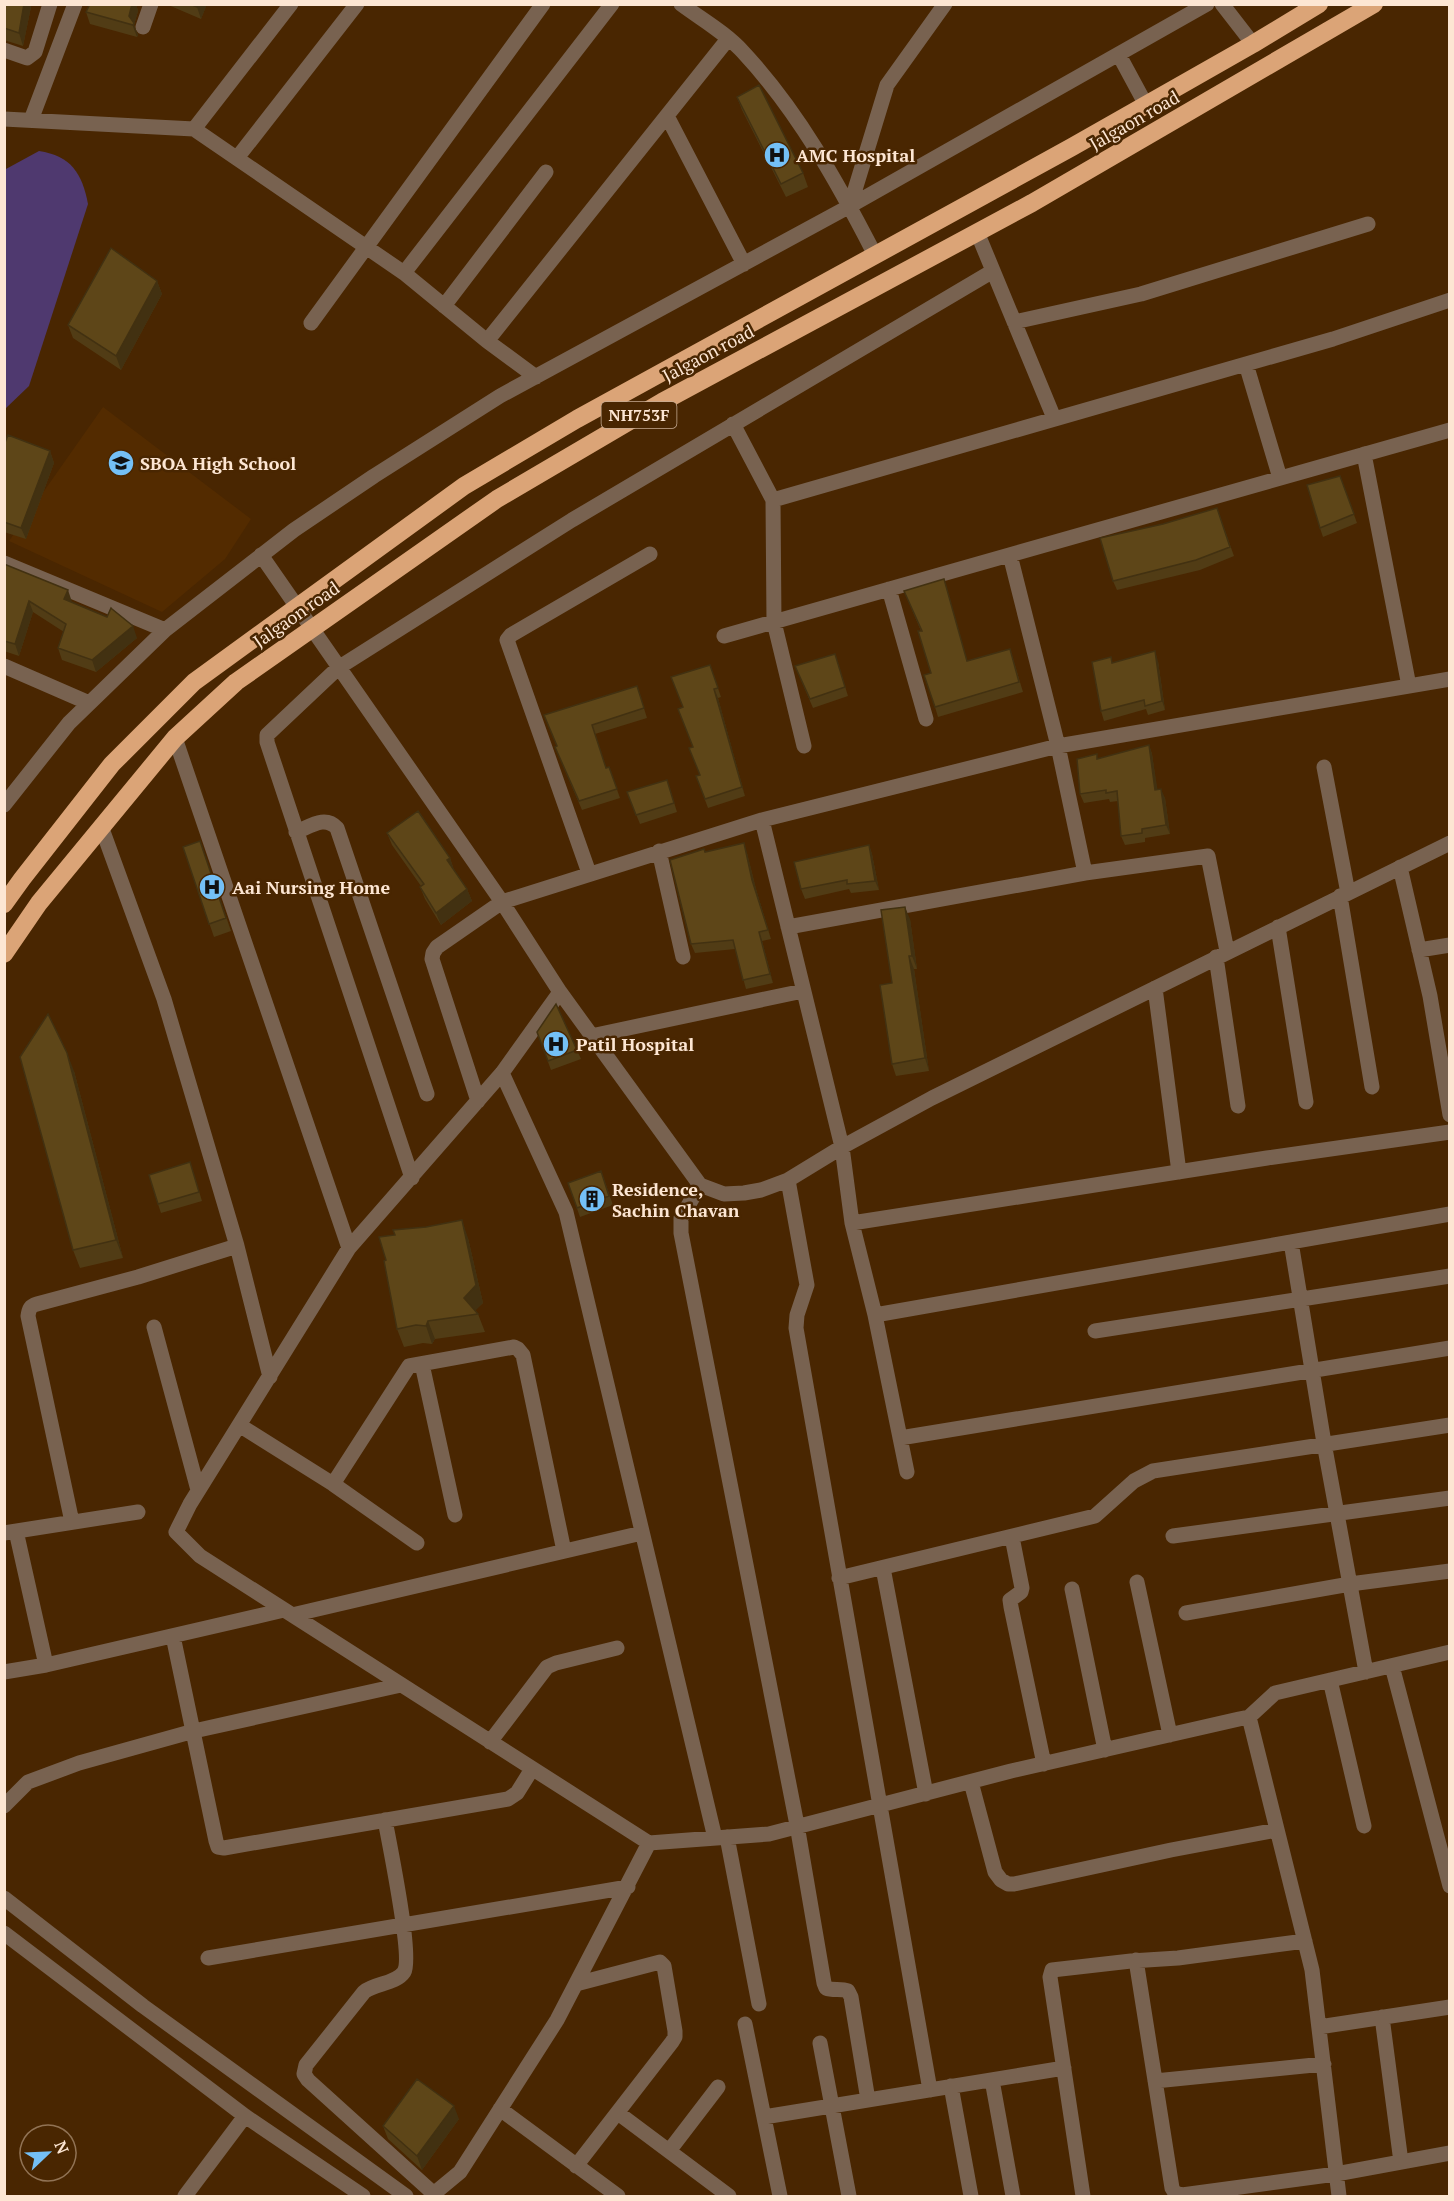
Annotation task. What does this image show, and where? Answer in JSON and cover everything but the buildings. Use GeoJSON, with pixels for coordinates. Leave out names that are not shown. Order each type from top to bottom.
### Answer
{"type":"FeatureCollection","features":[{"type":"Feature","properties":{"kind":"highway","name":"Jalgaon road"},"geometry":{"type":"LineString","coordinates":[[4,904],[112,765],[194,682],[464,486],[577,419],[1146,105],[1318,4]]}},
{"type":"Feature","properties":{"kind":"highway","name":"Jalgaon road"},"geometry":{"type":"LineString","coordinates":[[4,954],[39,903],[175,738],[236,682],[497,499],[662,402],[1032,202],[1374,4]]}},
{"type":"Feature","properties":{"kind":"street"},"geometry":{"type":"LineString","coordinates":[[4,50],[27,58],[31,57],[35,52],[50,4]]}},
{"type":"Feature","properties":{"kind":"street"},"geometry":{"type":"LineString","coordinates":[[31,120],[75,4]]}},
{"type":"Feature","properties":{"kind":"street"},"geometry":{"type":"LineString","coordinates":[[143,27],[151,4]]}},
{"type":"Feature","properties":{"kind":"street"},"geometry":{"type":"LineString","coordinates":[[194,129],[291,4]]}},
{"type":"Feature","properties":{"kind":"street"},"geometry":{"type":"LineString","coordinates":[[237,158],[357,4]]}},
{"type":"Feature","properties":{"kind":"street"},"geometry":{"type":"LineString","coordinates":[[311,323],[543,4]]}},
{"type":"Feature","properties":{"kind":"street"},"geometry":{"type":"LineString","coordinates":[[404,273],[612,4]]}},
{"type":"Feature","properties":{"kind":"street"},"geometry":{"type":"LineString","coordinates":[[681,4],[742,50],[796,116],[850,206],[875,255]]}},
{"type":"Feature","properties":{"kind":"street"},"geometry":{"type":"LineString","coordinates":[[850,206],[887,85],[945,4]]}},
{"type":"Feature","properties":{"kind":"street"},"geometry":{"type":"LineString","coordinates":[[4,805],[69,723],[165,630],[294,530],[374,476],[500,396],[850,206],[1207,4]]}},
{"type":"Feature","properties":{"kind":"street"},"geometry":{"type":"LineString","coordinates":[[1222,4],[1253,44]]}},
{"type":"Feature","properties":{"kind":"street"},"geometry":{"type":"LineString","coordinates":[[487,341],[728,39]]}},
{"type":"Feature","properties":{"kind":"street"},"geometry":{"type":"LineString","coordinates":[[1119,55],[1146,105]]}},
{"type":"Feature","properties":{"kind":"street"},"geometry":{"type":"LineString","coordinates":[[667,116],[744,264]]}},
{"type":"Feature","properties":{"kind":"street"},"geometry":{"type":"LineString","coordinates":[[4,119],[194,129],[404,273],[487,341],[536,377]]}},
{"type":"Feature","properties":{"kind":"street"},"geometry":{"type":"LineString","coordinates":[[444,306],[546,172]]}},
{"type":"Feature","properties":{"kind":"street"},"geometry":{"type":"LineString","coordinates":[[1014,322],[1141,294],[1368,224]]}},
{"type":"Feature","properties":{"kind":"street"},"geometry":{"type":"LineString","coordinates":[[977,232],[1054,418]]}},
{"type":"Feature","properties":{"kind":"street"},"geometry":{"type":"LineString","coordinates":[[412,1178],[267,742],[267,735],[338,668],[564,524],[993,270]]}},
{"type":"Feature","properties":{"kind":"street"},"geometry":{"type":"LineString","coordinates":[[773,500],[1333,339],[1449,300]]}},
{"type":"Feature","properties":{"kind":"street"},"geometry":{"type":"LineString","coordinates":[[1246,364],[1280,478]]}},
{"type":"Feature","properties":{"kind":"street"},"geometry":{"type":"LineString","coordinates":[[733,424],[773,500],[774,622],[804,746]]}},
{"type":"Feature","properties":{"kind":"street"},"geometry":{"type":"LineString","coordinates":[[724,636],[1449,430]]}},
{"type":"Feature","properties":{"kind":"street"},"geometry":{"type":"LineString","coordinates":[[1364,454],[1409,686]]}},
{"type":"Feature","properties":{"kind":"street"},"geometry":{"type":"LineString","coordinates":[[589,873],[507,640],[511,635],[651,554]]}},
{"type":"Feature","properties":{"kind":"street"},"geometry":{"type":"LineString","coordinates":[[261,555],[502,902],[591,1036],[700,1185],[724,1194],[761,1190],[788,1180],[842,1147],[943,1093],[1449,843]]}},
{"type":"Feature","properties":{"kind":"street"},"geometry":{"type":"LineString","coordinates":[[1010,555],[1058,746],[1085,873]]}},
{"type":"Feature","properties":{"kind":"street"},"geometry":{"type":"LineString","coordinates":[[4,563],[165,630]]}},
{"type":"Feature","properties":{"kind":"street"},"geometry":{"type":"LineString","coordinates":[[889,589],[926,719]]}},
{"type":"Feature","properties":{"kind":"street"},"geometry":{"type":"LineString","coordinates":[[4,666],[89,703]]}},
{"type":"Feature","properties":{"kind":"street"},"geometry":{"type":"LineString","coordinates":[[478,1101],[432,960],[437,947],[502,902],[762,820],[1058,746],[1449,679]]}},
{"type":"Feature","properties":{"kind":"street"},"geometry":{"type":"LineString","coordinates":[[175,738],[349,1248]]}},
{"type":"Feature","properties":{"kind":"street"},"geometry":{"type":"LineString","coordinates":[[1324,767],[1372,1087]]}},
{"type":"Feature","properties":{"kind":"street"},"geometry":{"type":"LineString","coordinates":[[762,820],[842,1147],[852,1223],[875,1315],[907,1472]]}},
{"type":"Feature","properties":{"kind":"street"},"geometry":{"type":"LineString","coordinates":[[297,832],[325,821],[331,822],[337,828],[427,1095]]}},
{"type":"Feature","properties":{"kind":"street"},"geometry":{"type":"LineString","coordinates":[[101,826],[164,999],[237,1246],[270,1377]]}},
{"type":"Feature","properties":{"kind":"street"},"geometry":{"type":"LineString","coordinates":[[659,851],[683,957]]}},
{"type":"Feature","properties":{"kind":"street"},"geometry":{"type":"LineString","coordinates":[[788,927],[1085,873],[1208,856],[1222,954],[1238,1106]]}},
{"type":"Feature","properties":{"kind":"street"},"geometry":{"type":"LineString","coordinates":[[1400,867],[1430,996],[1449,1115]]}},
{"type":"Feature","properties":{"kind":"street"},"geometry":{"type":"LineString","coordinates":[[1278,927],[1306,1102]]}},
{"type":"Feature","properties":{"kind":"street"},"geometry":{"type":"LineString","coordinates":[[1419,950],[1449,945]]}},
{"type":"Feature","properties":{"kind":"street"},"geometry":{"type":"LineString","coordinates":[[1155,988],[1179,1173]]}},
{"type":"Feature","properties":{"kind":"street"},"geometry":{"type":"LineString","coordinates":[[591,1036],[803,991]]}},
{"type":"Feature","properties":{"kind":"street"},"geometry":{"type":"LineString","coordinates":[[560,992],[502,1073],[349,1248],[198,1490],[176,1532],[200,1556],[649,1843],[769,1834],[970,1782],[1249,1716],[1275,1693],[1449,1652]]}},
{"type":"Feature","properties":{"kind":"street"},"geometry":{"type":"LineString","coordinates":[[502,1073],[566,1212],[642,1533],[721,1837],[759,2004]]}},
{"type":"Feature","properties":{"kind":"street"},"geometry":{"type":"LineString","coordinates":[[852,1223],[1449,1132]]}},
{"type":"Feature","properties":{"kind":"street"},"geometry":{"type":"LineString","coordinates":[[788,1180],[807,1280],[797,1315],[796,1328],[930,2090]]}},
{"type":"Feature","properties":{"kind":"street"},"geometry":{"type":"LineString","coordinates":[[700,1185],[679,1224],[797,1825],[824,1983],[826,1988],[842,1989],[848,1991],[851,1996],[868,2100]]}},
{"type":"Feature","properties":{"kind":"street"},"geometry":{"type":"LineString","coordinates":[[875,1315],[1449,1214]]}},
{"type":"Feature","properties":{"kind":"street"},"geometry":{"type":"LineString","coordinates":[[1291,1242],[1324,1443],[1366,1672]]}},
{"type":"Feature","properties":{"kind":"street"},"geometry":{"type":"LineString","coordinates":[[72,1522],[28,1316],[29,1310],[37,1304],[138,1277],[237,1246]]}},
{"type":"Feature","properties":{"kind":"street"},"geometry":{"type":"LineString","coordinates":[[1095,1331],[1449,1276]]}},
{"type":"Feature","properties":{"kind":"street"},"geometry":{"type":"LineString","coordinates":[[154,1327],[198,1490]]}},
{"type":"Feature","properties":{"kind":"street"},"geometry":{"type":"LineString","coordinates":[[333,1484],[405,1370],[412,1364],[514,1347],[519,1349],[523,1355],[564,1551]]}},
{"type":"Feature","properties":{"kind":"street"},"geometry":{"type":"LineString","coordinates":[[900,1438],[1449,1348]]}},
{"type":"Feature","properties":{"kind":"street"},"geometry":{"type":"LineString","coordinates":[[422,1364],[455,1515]]}},
{"type":"Feature","properties":{"kind":"street"},"geometry":{"type":"LineString","coordinates":[[239,1425],[333,1484],[417,1543]]}},
{"type":"Feature","properties":{"kind":"street"},"geometry":{"type":"LineString","coordinates":[[839,1578],[1095,1516],[1134,1481],[1153,1471],[1449,1425]]}},
{"type":"Feature","properties":{"kind":"street"},"geometry":{"type":"LineString","coordinates":[[1173,1536],[1449,1498]]}},
{"type":"Feature","properties":{"kind":"street"},"geometry":{"type":"LineString","coordinates":[[46,1665],[10,1532],[138,1512]]}},
{"type":"Feature","properties":{"kind":"street"},"geometry":{"type":"LineString","coordinates":[[4,1672],[288,1613],[642,1533]]}},
{"type":"Feature","properties":{"kind":"street"},"geometry":{"type":"LineString","coordinates":[[1012,1537],[1022,1588],[1010,1600],[1044,1764]]}},
{"type":"Feature","properties":{"kind":"street"},"geometry":{"type":"LineString","coordinates":[[882,1568],[926,1794]]}},
{"type":"Feature","properties":{"kind":"street"},"geometry":{"type":"LineString","coordinates":[[1186,1613],[1350,1584],[1449,1570]]}},
{"type":"Feature","properties":{"kind":"street"},"geometry":{"type":"LineString","coordinates":[[1137,1582],[1170,1735]]}},
{"type":"Feature","properties":{"kind":"street"},"geometry":{"type":"LineString","coordinates":[[1072,1589],[1105,1750]]}},
{"type":"Feature","properties":{"kind":"street"},"geometry":{"type":"LineString","coordinates":[[172,1636],[219,1847],[224,1848],[508,1799],[517,1793],[532,1769]]}},
{"type":"Feature","properties":{"kind":"street"},"geometry":{"type":"LineString","coordinates":[[490,1742],[547,1667],[617,1648]]}},
{"type":"Feature","properties":{"kind":"street"},"geometry":{"type":"LineString","coordinates":[[1392,1666],[1449,1886]]}},
{"type":"Feature","properties":{"kind":"street"},"geometry":{"type":"LineString","coordinates":[[1330,1680],[1364,1826]]}},
{"type":"Feature","properties":{"kind":"street"},"geometry":{"type":"LineString","coordinates":[[4,1806],[28,1782],[79,1763],[194,1731],[401,1685]]}},
{"type":"Feature","properties":{"kind":"street"},"geometry":{"type":"LineString","coordinates":[[1249,1716],[1312,1970],[1339,2196]]}},
{"type":"Feature","properties":{"kind":"street"},"geometry":{"type":"LineString","coordinates":[[970,1782],[992,1865],[1001,1880],[1008,1884],[1277,1830]]}},
{"type":"Feature","properties":{"kind":"street"},"geometry":{"type":"LineString","coordinates":[[385,1820],[403,1925],[407,1967],[397,1978],[371,1987],[364,1992],[306,2065],[304,2073],[308,2080],[432,2195],[460,2172],[557,2019],[649,1843]]}},
{"type":"Feature","properties":{"kind":"street"},"geometry":{"type":"LineString","coordinates":[[208,1958],[628,1887]]}},
{"type":"Feature","properties":{"kind":"street"},"geometry":{"type":"LineString","coordinates":[[4,1898],[143,2006],[406,2196]]}},
{"type":"Feature","properties":{"kind":"street"},"geometry":{"type":"LineString","coordinates":[[4,1933],[245,2116],[363,2196]]}},
{"type":"Feature","properties":{"kind":"street"},"geometry":{"type":"LineString","coordinates":[[1083,2196],[1050,1977],[1052,1971],[1136,1960],[1178,1958],[1305,1941]]}},
{"type":"Feature","properties":{"kind":"street"},"geometry":{"type":"LineString","coordinates":[[1136,1960],[1172,2188],[1175,2193],[1182,2195],[1241,2192],[1449,2153]]}},
{"type":"Feature","properties":{"kind":"street"},"geometry":{"type":"LineString","coordinates":[[576,1984],[660,1962],[664,1966],[675,2037],[576,2166]]}},
{"type":"Feature","properties":{"kind":"street"},"geometry":{"type":"LineString","coordinates":[[126,2026],[143,2006]]}},
{"type":"Feature","properties":{"kind":"street"},"geometry":{"type":"LineString","coordinates":[[1319,2027],[1382,2017],[1449,2012]]}},
{"type":"Feature","properties":{"kind":"street"},"geometry":{"type":"LineString","coordinates":[[1382,2017],[1401,2162]]}},
{"type":"Feature","properties":{"kind":"street"},"geometry":{"type":"LineString","coordinates":[[745,2024],[780,2196]]}},
{"type":"Feature","properties":{"kind":"street"},"geometry":{"type":"LineString","coordinates":[[820,2043],[849,2196]]}},
{"type":"Feature","properties":{"kind":"street"},"geometry":{"type":"LineString","coordinates":[[1155,2081],[1323,2064]]}},
{"type":"Feature","properties":{"kind":"street"},"geometry":{"type":"LineString","coordinates":[[764,2117],[1064,2068]]}},
{"type":"Feature","properties":{"kind":"street"},"geometry":{"type":"LineString","coordinates":[[992,2080],[1012,2196]]}},
{"type":"Feature","properties":{"kind":"street"},"geometry":{"type":"LineString","coordinates":[[951,2086],[971,2196]]}},
{"type":"Feature","properties":{"kind":"street"},"geometry":{"type":"LineString","coordinates":[[669,2151],[718,2087]]}},
{"type":"Feature","properties":{"kind":"street"},"geometry":{"type":"LineString","coordinates":[[500,2109],[618,2196]]}},
{"type":"Feature","properties":{"kind":"street"},"geometry":{"type":"LineString","coordinates":[[618,2113],[729,2196]]}},
{"type":"Feature","properties":{"kind":"street"},"geometry":{"type":"LineString","coordinates":[[185,2196],[245,2116]]}},
{"type":"Feature","properties":{"kind":"shaded area"},"geometry":{"type":"Polygon","coordinates":[[[39,151],[59,157],[73,168],[82,183],[88,204],[29,386],[5,409],[5,174],[6,169],[39,151]]]}},
{"type":"Feature","properties":{"kind":"shaded area","name":"SBOA High School"},"geometry":{"type":"Polygon","coordinates":[[[103,407],[251,519],[225,559],[162,612],[9,541],[103,407]]]}},
{"type":"Feature","properties":{"kind":"place","name":"AMC Hospital"},"geometry":{"type":"Point","coordinates":[777,155]}},
{"type":"Feature","properties":{"kind":"place","name":"SBOA High School"},"geometry":{"type":"Point","coordinates":[121,463]}},
{"type":"Feature","properties":{"kind":"place","name":"Aai Nursing Home"},"geometry":{"type":"Point","coordinates":[212,887]}},
{"type":"Feature","properties":{"kind":"place","name":"Patil Hospital"},"geometry":{"type":"Point","coordinates":[556,1044]}},
{"type":"Feature","properties":{"kind":"place","name":"Residence, Sachin Chavan"},"geometry":{"type":"Point","coordinates":[592,1199]}}]}
